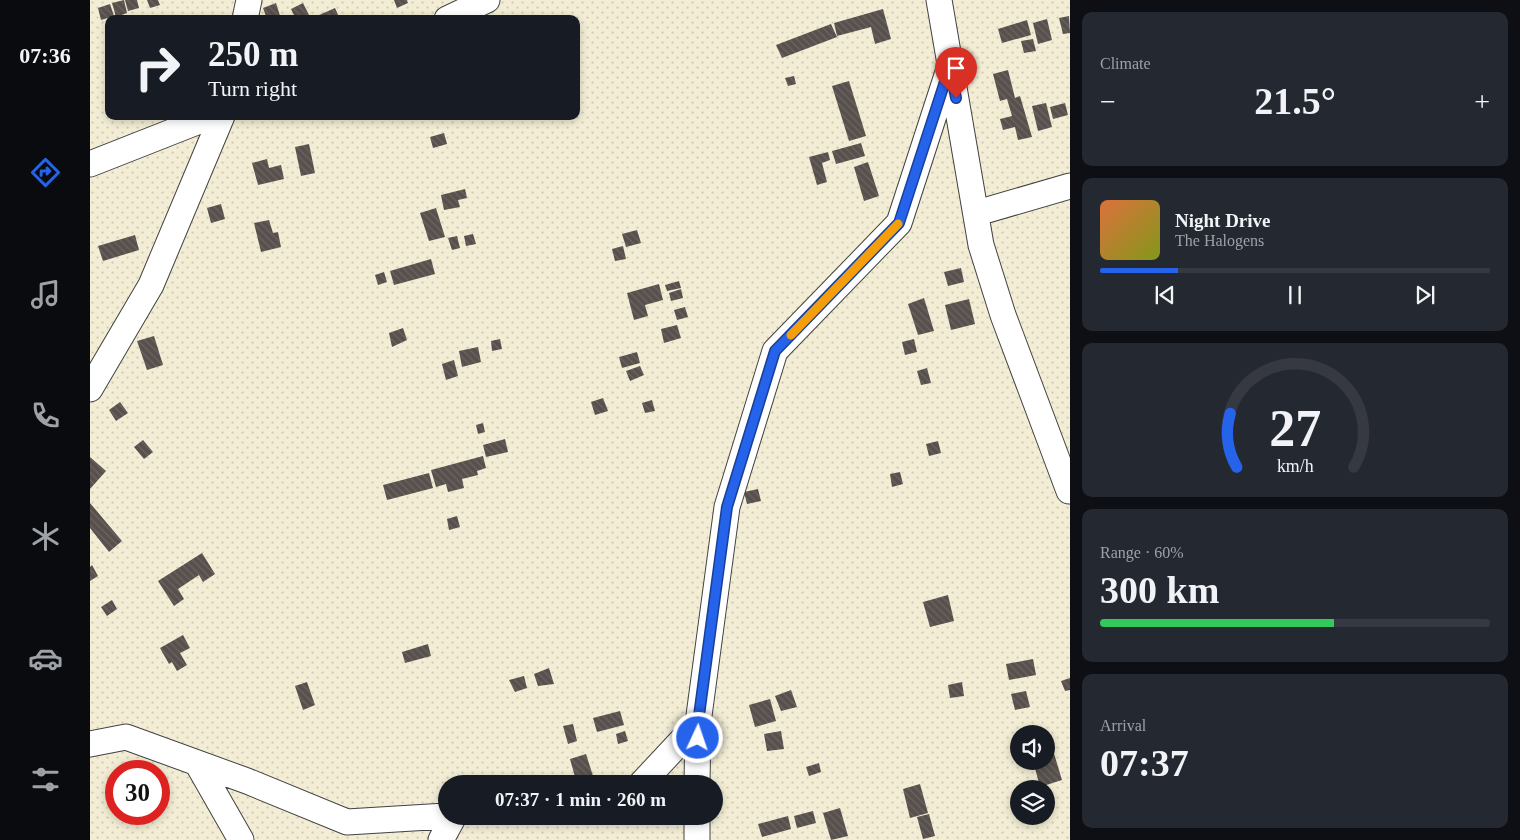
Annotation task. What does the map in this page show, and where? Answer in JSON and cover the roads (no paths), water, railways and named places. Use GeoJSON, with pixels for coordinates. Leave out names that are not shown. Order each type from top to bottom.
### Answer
{"type":"FeatureCollection","features":[{"type":"Feature","properties":{"kind":"street"},"geometry":{"type":"LineString","coordinates":[[246,15],[249,0]]}},
{"type":"Feature","properties":{"kind":"street"},"geometry":{"type":"LineString","coordinates":[[938,0],[977,213],[981,245],[1003,315],[1070,492]]}},
{"type":"Feature","properties":{"kind":"street"},"geometry":{"type":"LineString","coordinates":[[453,15],[474,2]]}},
{"type":"Feature","properties":{"kind":"street"},"geometry":{"type":"LineString","coordinates":[[697,775],[698,723],[727,507],[775,351],[899,223],[950,66]]}},
{"type":"Feature","properties":{"kind":"street"},"geometry":{"type":"LineString","coordinates":[[90,164],[202,120]]}},
{"type":"Feature","properties":{"kind":"street"},"geometry":{"type":"LineString","coordinates":[[90,389],[151,285],[220,120]]}},
{"type":"Feature","properties":{"kind":"street"},"geometry":{"type":"LineString","coordinates":[[977,213],[1070,186]]}},
{"type":"Feature","properties":{"kind":"street"},"geometry":{"type":"LineString","coordinates":[[649,775],[698,723]]}},
{"type":"Feature","properties":{"kind":"street"},"geometry":{"type":"LineString","coordinates":[[90,744],[126,737],[347,822],[438,816]]}},
{"type":"Feature","properties":{"kind":"street"},"geometry":{"type":"LineString","coordinates":[[197,763],[241,840]]}},
{"type":"Feature","properties":{"kind":"street"},"geometry":{"type":"LineString","coordinates":[[441,840],[449,825]]}},
{"type":"Feature","properties":{"kind":"street"},"geometry":{"type":"LineString","coordinates":[[697,825],[697,840]]}}]}
